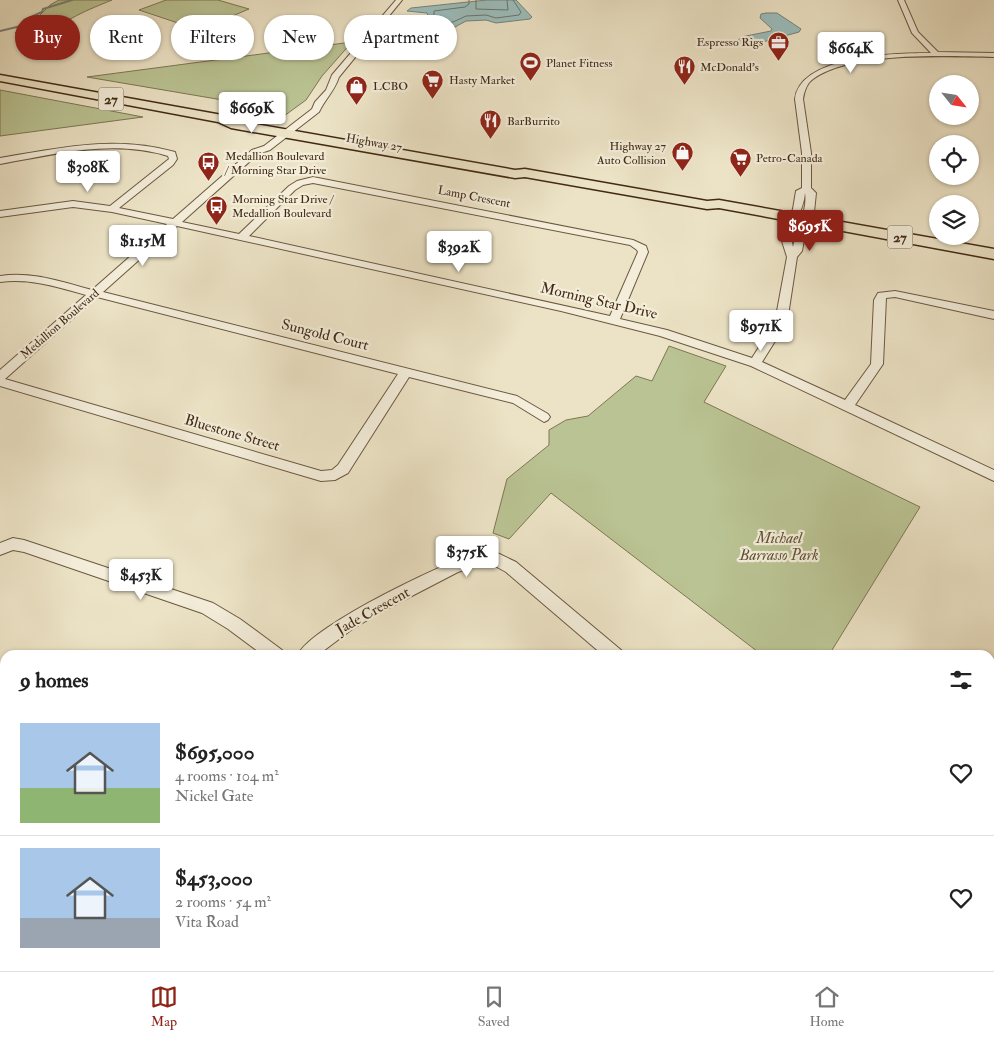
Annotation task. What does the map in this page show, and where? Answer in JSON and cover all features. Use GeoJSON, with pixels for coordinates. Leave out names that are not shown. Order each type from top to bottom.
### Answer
{"type":"FeatureCollection","features":[{"type":"Feature","properties":{"kind":"main road","name":"Highway 27"},"geometry":{"type":"LineString","coordinates":[[0,78],[222,119],[231,124],[282,130],[515,174],[525,173],[707,205],[716,212],[798,222],[994,254]]}},
{"type":"Feature","properties":{"kind":"main road","name":"Highway 27"},"geometry":{"type":"LineString","coordinates":[[798,222],[994,262]]}},
{"type":"Feature","properties":{"kind":"street"},"geometry":{"type":"LineString","coordinates":[[282,130],[316,110],[318,104],[330,91],[335,76],[399,0]]}},
{"type":"Feature","properties":{"kind":"street"},"geometry":{"type":"LineString","coordinates":[[901,0],[915,33],[935,53]]}},
{"type":"Feature","properties":{"kind":"street"},"geometry":{"type":"LineString","coordinates":[[754,363],[771,340],[781,322],[792,257],[797,251],[798,222],[811,193],[806,189],[808,179],[806,150],[800,106],[800,91],[805,82],[832,66],[899,56],[935,53],[994,56]]}},
{"type":"Feature","properties":{"kind":"street"},"geometry":{"type":"LineString","coordinates":[[282,130],[306,107],[318,104]]}},
{"type":"Feature","properties":{"kind":"street","name":"Medallion Boulevard"},"geometry":{"type":"LineString","coordinates":[[0,377],[255,152],[267,148],[282,130]]}},
{"type":"Feature","properties":{"kind":"street"},"geometry":{"type":"LineString","coordinates":[[0,161],[113,145],[135,146],[172,154],[173,159],[170,163],[112,209]]}},
{"type":"Feature","properties":{"kind":"street","name":"Lamp Crescent"},"geometry":{"type":"LineString","coordinates":[[242,238],[292,188],[300,183],[313,180],[633,243],[643,252],[614,320]]}},
{"type":"Feature","properties":{"kind":"street","name":"Morning Star Drive"},"geometry":{"type":"LineString","coordinates":[[0,214],[73,204],[112,209],[614,320],[663,333],[754,363],[994,476]]}},
{"type":"Feature","properties":{"kind":"street","name":"Sungold Court"},"geometry":{"type":"LineString","coordinates":[[0,279],[14,277],[37,279],[517,400],[544,417]]}},
{"type":"Feature","properties":{"kind":"street"},"geometry":{"type":"LineString","coordinates":[[847,407],[877,364],[879,300],[882,295],[895,294],[994,315]]}},
{"type":"Feature","properties":{"kind":"street","name":"Bluestone Street"},"geometry":{"type":"LineString","coordinates":[[0,382],[321,476],[335,476],[343,469],[406,372]]}},
{"type":"Feature","properties":{"kind":"street"},"geometry":{"type":"LineString","coordinates":[[0,550],[13,544],[24,546],[206,608],[234,624],[269,650]]}},
{"type":"Feature","properties":{"kind":"street","name":"Jade Crescent"},"geometry":{"type":"LineString","coordinates":[[312,650],[328,636],[368,612],[466,561],[489,555],[511,567],[610,650]]}},
{"type":"Feature","properties":{"kind":"green space"},"geometry":{"type":"Polygon","coordinates":[[[59,0],[112,0],[78,15],[40,15],[50,5],[59,0]]]}},
{"type":"Feature","properties":{"kind":"green space"},"geometry":{"type":"Polygon","coordinates":[[[166,0],[218,0],[249,9],[235,15],[171,15],[171,21],[161,17],[161,15],[154,15],[139,10],[166,0]]]}},
{"type":"Feature","properties":{"kind":"green space"},"geometry":{"type":"Polygon","coordinates":[[[344,43],[344,51],[322,76],[306,100],[284,116],[264,107],[87,77],[216,60],[254,60],[254,55],[264,54],[264,60],[334,60],[334,44],[344,43]]]}},
{"type":"Feature","properties":{"kind":"green space"},"geometry":{"type":"Polygon","coordinates":[[[0,90],[143,117],[0,136],[0,90]]]}},
{"type":"Feature","properties":{"kind":"green space","name":"Michael Barrasso Park"},"geometry":{"type":"Polygon","coordinates":[[[669,346],[726,366],[704,402],[920,507],[832,650],[755,650],[551,493],[509,539],[493,533],[507,479],[549,445],[549,430],[566,420],[588,416],[636,376],[652,381],[669,346]]]}},
{"type":"Feature","properties":{"kind":"water"},"geometry":{"type":"Polygon","coordinates":[[[487,0],[516,0],[532,17],[530,19],[496,23],[486,20],[466,21],[457,26],[457,15],[428,15],[427,13],[407,11],[411,8],[487,0]]]}},
{"type":"Feature","properties":{"kind":"water"},"geometry":{"type":"Polygon","coordinates":[[[777,13],[801,29],[799,32],[748,46],[737,45],[736,42],[741,37],[771,31],[772,29],[760,18],[761,14],[777,13]]]}},
{"type":"Feature","properties":{"kind":"waterway"},"geometry":{"type":"LineString","coordinates":[[0,31],[21,26],[24,20],[42,12],[43,9],[72,0]]}},
{"type":"Feature","properties":{"kind":"place","name":"Espresso Rigs"},"geometry":{"type":"Point","coordinates":[779,61]}},
{"type":"Feature","properties":{"kind":"place","name":"Planet Fitness"},"geometry":{"type":"Point","coordinates":[530,82]}},
{"type":"Feature","properties":{"kind":"place","name":"McDonald's"},"geometry":{"type":"Point","coordinates":[684,86]}},
{"type":"Feature","properties":{"kind":"place","name":"Hasty Market"},"geometry":{"type":"Point","coordinates":[433,99]}},
{"type":"Feature","properties":{"kind":"place","name":"LCBO"},"geometry":{"type":"Point","coordinates":[357,105]}},
{"type":"Feature","properties":{"kind":"place","name":"BarBurrito"},"geometry":{"type":"Point","coordinates":[491,140]}},
{"type":"Feature","properties":{"kind":"place","name":"Highway 27 Auto Collision"},"geometry":{"type":"Point","coordinates":[682,172]}},
{"type":"Feature","properties":{"kind":"place","name":"Petro-Canada"},"geometry":{"type":"Point","coordinates":[740,177]}},
{"type":"Feature","properties":{"kind":"place","name":"Medallion Boulevard / Morning Star Drive"},"geometry":{"type":"Point","coordinates":[209,182]}},
{"type":"Feature","properties":{"kind":"place","name":"Morning Star Drive / Medallion Boulevard"},"geometry":{"type":"Point","coordinates":[216,225]}}]}
